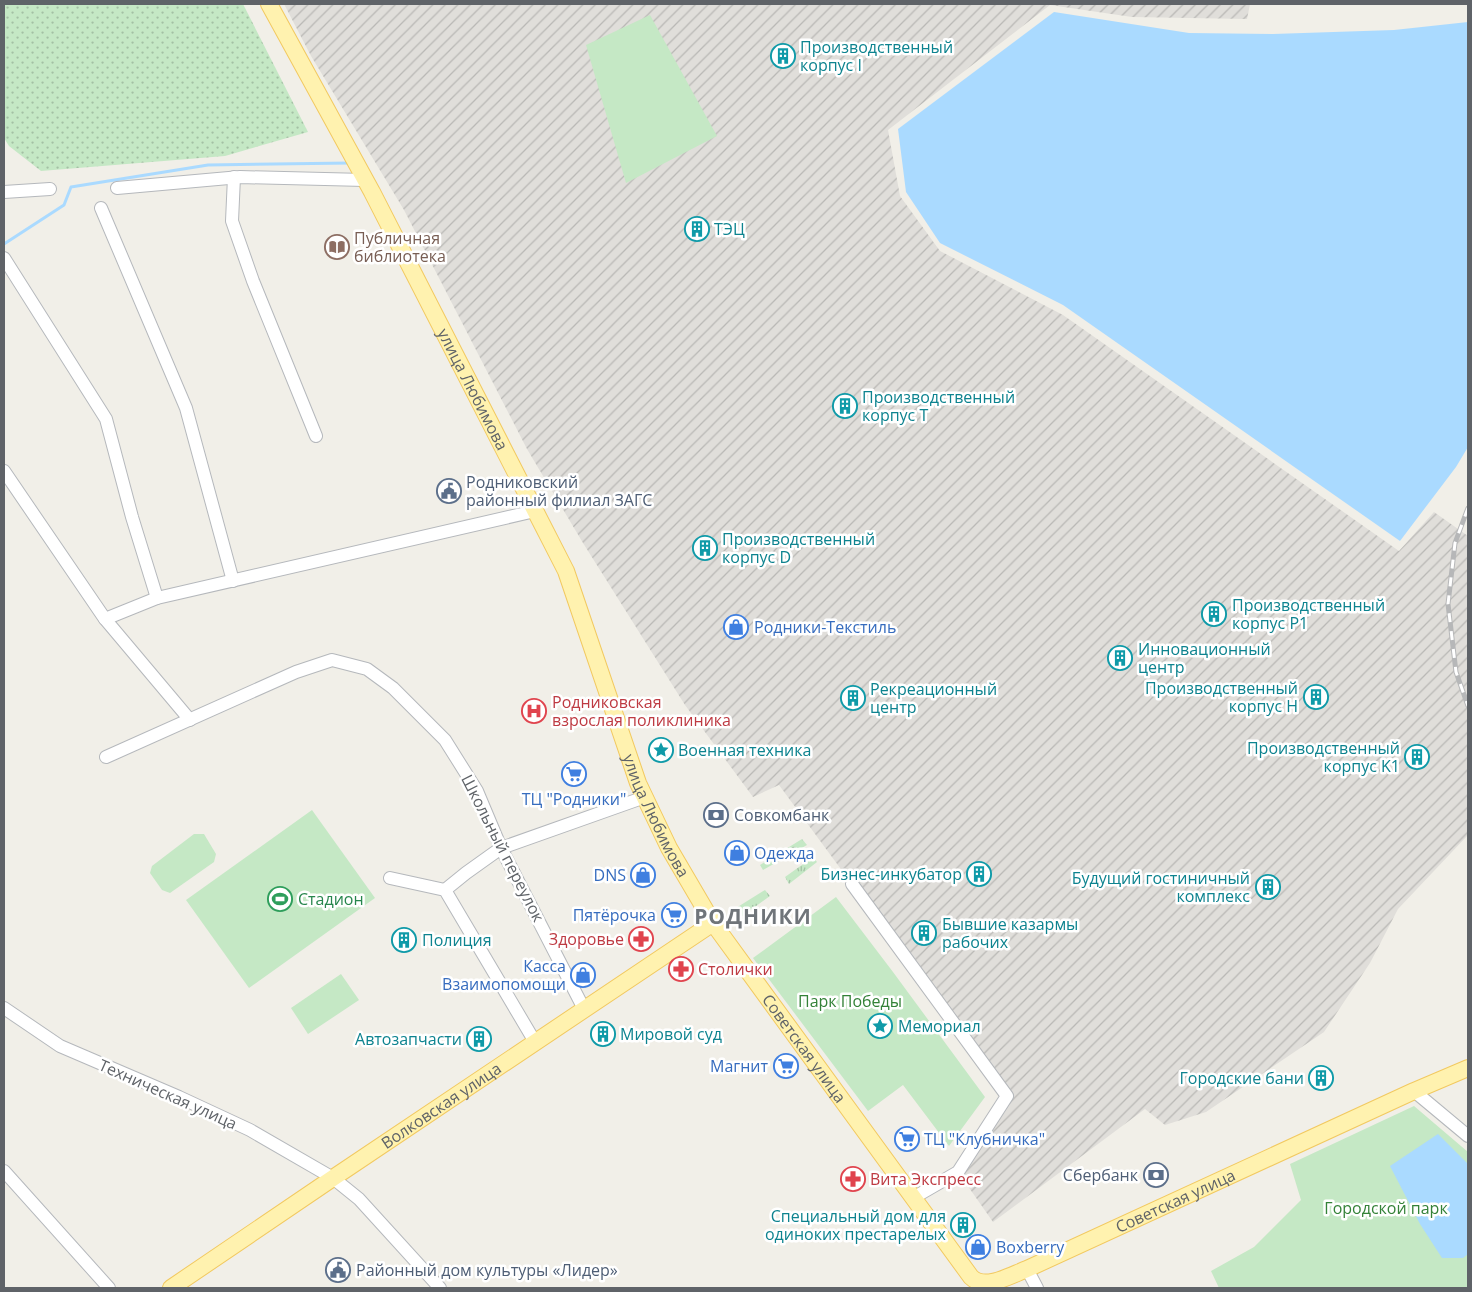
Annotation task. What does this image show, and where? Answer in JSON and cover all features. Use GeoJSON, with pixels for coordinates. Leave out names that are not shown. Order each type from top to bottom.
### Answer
{"type":"FeatureCollection","features":[{"type":"Feature","properties":{"kind":"main road","name":"улица Любимова"},"geometry":{"type":"LineString","coordinates":[[269,4],[381,210],[566,571],[638,783],[668,848],[712,923]]}},
{"type":"Feature","properties":{"kind":"main road","name":"Волковская улица"},"geometry":{"type":"LineString","coordinates":[[171,1288],[712,923]]}},
{"type":"Feature","properties":{"kind":"main road","name":"Советская улица"},"geometry":{"type":"LineString","coordinates":[[712,923],[976,1282],[989,1282],[1027,1269],[1468,1068]]}},
{"type":"Feature","properties":{"kind":"street"},"geometry":{"type":"LineString","coordinates":[[117,188],[234,177],[359,169]]}},
{"type":"Feature","properties":{"kind":"street"},"geometry":{"type":"LineString","coordinates":[[234,177],[232,221],[253,281],[316,436]]}},
{"type":"Feature","properties":{"kind":"street"},"geometry":{"type":"LineString","coordinates":[[4,192],[50,190]]}},
{"type":"Feature","properties":{"kind":"street"},"geometry":{"type":"LineString","coordinates":[[101,208],[186,408],[233,581]]}},
{"type":"Feature","properties":{"kind":"street"},"geometry":{"type":"LineString","coordinates":[[4,258],[106,419],[132,517],[157,598]]}},
{"type":"Feature","properties":{"kind":"street"},"geometry":{"type":"LineString","coordinates":[[4,471],[105,619],[190,720]]}},
{"type":"Feature","properties":{"kind":"street"},"geometry":{"type":"LineString","coordinates":[[105,619],[157,598],[535,511]]}},
{"type":"Feature","properties":{"kind":"street","name":"Школьный переулок"},"geometry":{"type":"LineString","coordinates":[[106,757],[296,672],[332,660],[367,669],[393,688],[445,740],[477,791],[501,848],[584,1009]]}},
{"type":"Feature","properties":{"kind":"street"},"geometry":{"type":"LineString","coordinates":[[445,890],[466,872],[501,848],[645,797]]}},
{"type":"Feature","properties":{"kind":"street"},"geometry":{"type":"LineString","coordinates":[[390,878],[445,890],[535,1042]]}},
{"type":"Feature","properties":{"kind":"street"},"geometry":{"type":"LineString","coordinates":[[852,884],[1007,1096],[958,1172],[913,1198]]}},
{"type":"Feature","properties":{"kind":"street","name":"Техническая улица"},"geometry":{"type":"LineString","coordinates":[[4,1008],[60,1046],[250,1130],[333,1178],[359,1199],[440,1288]]}},
{"type":"Feature","properties":{"kind":"street"},"geometry":{"type":"LineString","coordinates":[[1414,1091],[1468,1136]]}},
{"type":"Feature","properties":{"kind":"street"},"geometry":{"type":"LineString","coordinates":[[4,1171],[109,1288]]}},
{"type":"Feature","properties":{"kind":"street"},"geometry":{"type":"LineString","coordinates":[[1027,1269],[1037,1288]]}},
{"type":"Feature","properties":{"kind":"shaded area"},"geometry":{"type":"Polygon","coordinates":[[[284,4],[1250,4],[1247,19],[1132,17],[1050,5],[888,130],[900,196],[940,251],[1063,315],[1399,551],[1434,512],[1468,536],[1468,835],[1398,909],[1370,963],[1324,1032],[1206,1112],[1165,1125],[1145,1109],[993,1222],[958,1172],[1007,1095],[779,785],[753,797],[685,705],[583,543],[527,449],[404,210],[311,56],[284,4]]]}},
{"type":"Feature","properties":{"kind":"green space"},"geometry":{"type":"Polygon","coordinates":[[[4,4],[243,4],[308,132],[225,156],[41,171],[9,146],[4,138],[4,4]]]}},
{"type":"Feature","properties":{"kind":"green space"},"geometry":{"type":"Polygon","coordinates":[[[650,15],[717,136],[626,183],[586,45],[650,15]]]}},
{"type":"Feature","properties":{"kind":"green space","name":"Стадион"},"geometry":{"type":"Polygon","coordinates":[[[312,810],[375,898],[249,988],[186,900],[312,810]]]}},
{"type":"Feature","properties":{"kind":"green space"},"geometry":{"type":"Polygon","coordinates":[[[194,834],[204,834],[216,854],[214,862],[170,893],[162,890],[150,873],[152,866],[194,834]]]}},
{"type":"Feature","properties":{"kind":"green space"},"geometry":{"type":"Polygon","coordinates":[[[802,839],[807,845],[763,870],[760,865],[802,839]]]}},
{"type":"Feature","properties":{"kind":"green space"},"geometry":{"type":"Polygon","coordinates":[[[813,857],[817,862],[789,884],[785,877],[813,857]]]}},
{"type":"Feature","properties":{"kind":"green space"},"geometry":{"type":"Polygon","coordinates":[[[765,890],[770,896],[741,917],[736,908],[765,890]]]}},
{"type":"Feature","properties":{"kind":"green space","name":"Парк Победы"},"geometry":{"type":"Polygon","coordinates":[[[836,897],[985,1097],[949,1146],[903,1085],[868,1111],[753,958],[836,897]]]}},
{"type":"Feature","properties":{"kind":"green space"},"geometry":{"type":"Polygon","coordinates":[[[341,974],[359,1000],[308,1034],[291,1008],[341,974]]]}},
{"type":"Feature","properties":{"kind":"green space","name":"Городской парк"},"geometry":{"type":"Polygon","coordinates":[[[1414,1106],[1468,1152],[1468,1288],[1219,1288],[1211,1271],[1254,1247],[1301,1200],[1290,1164],[1414,1106]]]}},
{"type":"Feature","properties":{"kind":"water"},"geometry":{"type":"Polygon","coordinates":[[[1054,12],[1189,33],[1273,34],[1394,30],[1468,22],[1468,447],[1456,467],[1400,541],[1063,305],[940,243],[906,192],[898,129],[1054,12]]]}},
{"type":"Feature","properties":{"kind":"water"},"geometry":{"type":"Polygon","coordinates":[[[1438,1134],[1468,1164],[1468,1254],[1463,1258],[1442,1258],[1420,1224],[1390,1166],[1438,1134]]]}},
{"type":"Feature","properties":{"kind":"waterway"},"geometry":{"type":"LineString","coordinates":[[4,244],[64,205],[71,187],[208,165],[351,163]]}},
{"type":"Feature","properties":{"kind":"railway"},"geometry":{"type":"LineString","coordinates":[[1468,508],[1455,543],[1448,604],[1456,672],[1468,706]]}},
{"type":"Feature","properties":{"kind":"place","name":"Производственный корпус I"},"geometry":{"type":"Point","coordinates":[783,56]}},
{"type":"Feature","properties":{"kind":"place","name":"ТЭЦ"},"geometry":{"type":"Point","coordinates":[697,229]}},
{"type":"Feature","properties":{"kind":"place","name":"Публичная библиотека"},"geometry":{"type":"Point","coordinates":[337,247]}},
{"type":"Feature","properties":{"kind":"place","name":"Производственный корпус T"},"geometry":{"type":"Point","coordinates":[845,406]}},
{"type":"Feature","properties":{"kind":"place","name":"Родниковский районный филиал ЗАГС"},"geometry":{"type":"Point","coordinates":[449,491]}},
{"type":"Feature","properties":{"kind":"place","name":"Производственный корпус D"},"geometry":{"type":"Point","coordinates":[705,548]}},
{"type":"Feature","properties":{"kind":"place","name":"Производственный корпус P1"},"geometry":{"type":"Point","coordinates":[1214,614]}},
{"type":"Feature","properties":{"kind":"place","name":"Родники-Текстиль"},"geometry":{"type":"Point","coordinates":[736,627]}},
{"type":"Feature","properties":{"kind":"place","name":"Инновационный центр"},"geometry":{"type":"Point","coordinates":[1120,658]}},
{"type":"Feature","properties":{"kind":"place","name":"Производственный корпус H"},"geometry":{"type":"Point","coordinates":[1316,697]}},
{"type":"Feature","properties":{"kind":"place","name":"Рекреационный центр"},"geometry":{"type":"Point","coordinates":[853,698]}},
{"type":"Feature","properties":{"kind":"place","name":"Родниковская взрослая поликлиника"},"geometry":{"type":"Point","coordinates":[534,711]}},
{"type":"Feature","properties":{"kind":"place","name":"Военная техника"},"geometry":{"type":"Point","coordinates":[661,750]}},
{"type":"Feature","properties":{"kind":"place","name":"Производственный корпус K1"},"geometry":{"type":"Point","coordinates":[1417,757]}},
{"type":"Feature","properties":{"kind":"place","name":"ТЦ \"Родники\""},"geometry":{"type":"Point","coordinates":[574,774]}},
{"type":"Feature","properties":{"kind":"place","name":"Совкомбанк"},"geometry":{"type":"Point","coordinates":[716,815]}},
{"type":"Feature","properties":{"kind":"place","name":"Одежда"},"geometry":{"type":"Point","coordinates":[737,853]}},
{"type":"Feature","properties":{"kind":"place","name":"Бизнес-инкубатор"},"geometry":{"type":"Point","coordinates":[979,874]}},
{"type":"Feature","properties":{"kind":"place","name":"DNS"},"geometry":{"type":"Point","coordinates":[643,875]}},
{"type":"Feature","properties":{"kind":"place","name":"Будущий гостиничный комплекс"},"geometry":{"type":"Point","coordinates":[1268,887]}},
{"type":"Feature","properties":{"kind":"place","name":"Стадион"},"geometry":{"type":"Point","coordinates":[280,899]}},
{"type":"Feature","properties":{"kind":"place","name":"Пятёрочка"},"geometry":{"type":"Point","coordinates":[674,915]}},
{"type":"Feature","properties":{"kind":"place","name":"Бывшие казармы рабочих"},"geometry":{"type":"Point","coordinates":[924,933]}},
{"type":"Feature","properties":{"kind":"place","name":"Здоровье"},"geometry":{"type":"Point","coordinates":[641,939]}},
{"type":"Feature","properties":{"kind":"place","name":"Полиция"},"geometry":{"type":"Point","coordinates":[404,940]}},
{"type":"Feature","properties":{"kind":"place","name":"Столички"},"geometry":{"type":"Point","coordinates":[681,969]}},
{"type":"Feature","properties":{"kind":"place","name":"Касса Взаимопомощи"},"geometry":{"type":"Point","coordinates":[583,975]}},
{"type":"Feature","properties":{"kind":"place","name":"Мемориал"},"geometry":{"type":"Point","coordinates":[880,1026]}},
{"type":"Feature","properties":{"kind":"place","name":"Мировой суд"},"geometry":{"type":"Point","coordinates":[603,1034]}},
{"type":"Feature","properties":{"kind":"place","name":"Автозапчасти"},"geometry":{"type":"Point","coordinates":[479,1039]}},
{"type":"Feature","properties":{"kind":"place","name":"Магнит"},"geometry":{"type":"Point","coordinates":[786,1066]}},
{"type":"Feature","properties":{"kind":"place","name":"Городские бани"},"geometry":{"type":"Point","coordinates":[1321,1078]}},
{"type":"Feature","properties":{"kind":"place","name":"ТЦ \"Клубничка\""},"geometry":{"type":"Point","coordinates":[907,1139]}},
{"type":"Feature","properties":{"kind":"place","name":"Сбербанк"},"geometry":{"type":"Point","coordinates":[1156,1175]}},
{"type":"Feature","properties":{"kind":"place","name":"Вита Экспресс"},"geometry":{"type":"Point","coordinates":[853,1179]}},
{"type":"Feature","properties":{"kind":"place","name":"Специальный дом для одиноких престарелых"},"geometry":{"type":"Point","coordinates":[963,1225]}},
{"type":"Feature","properties":{"kind":"place","name":"Boxberry"},"geometry":{"type":"Point","coordinates":[978,1247]}},
{"type":"Feature","properties":{"kind":"place","name":"Районный дом культуры «Лидер»"},"geometry":{"type":"Point","coordinates":[338,1270]}},
{"type":"Feature","properties":{"kind":"district","name":"РОДНИКИ"},"geometry":{"type":"Point","coordinates":[753,916]}}]}
